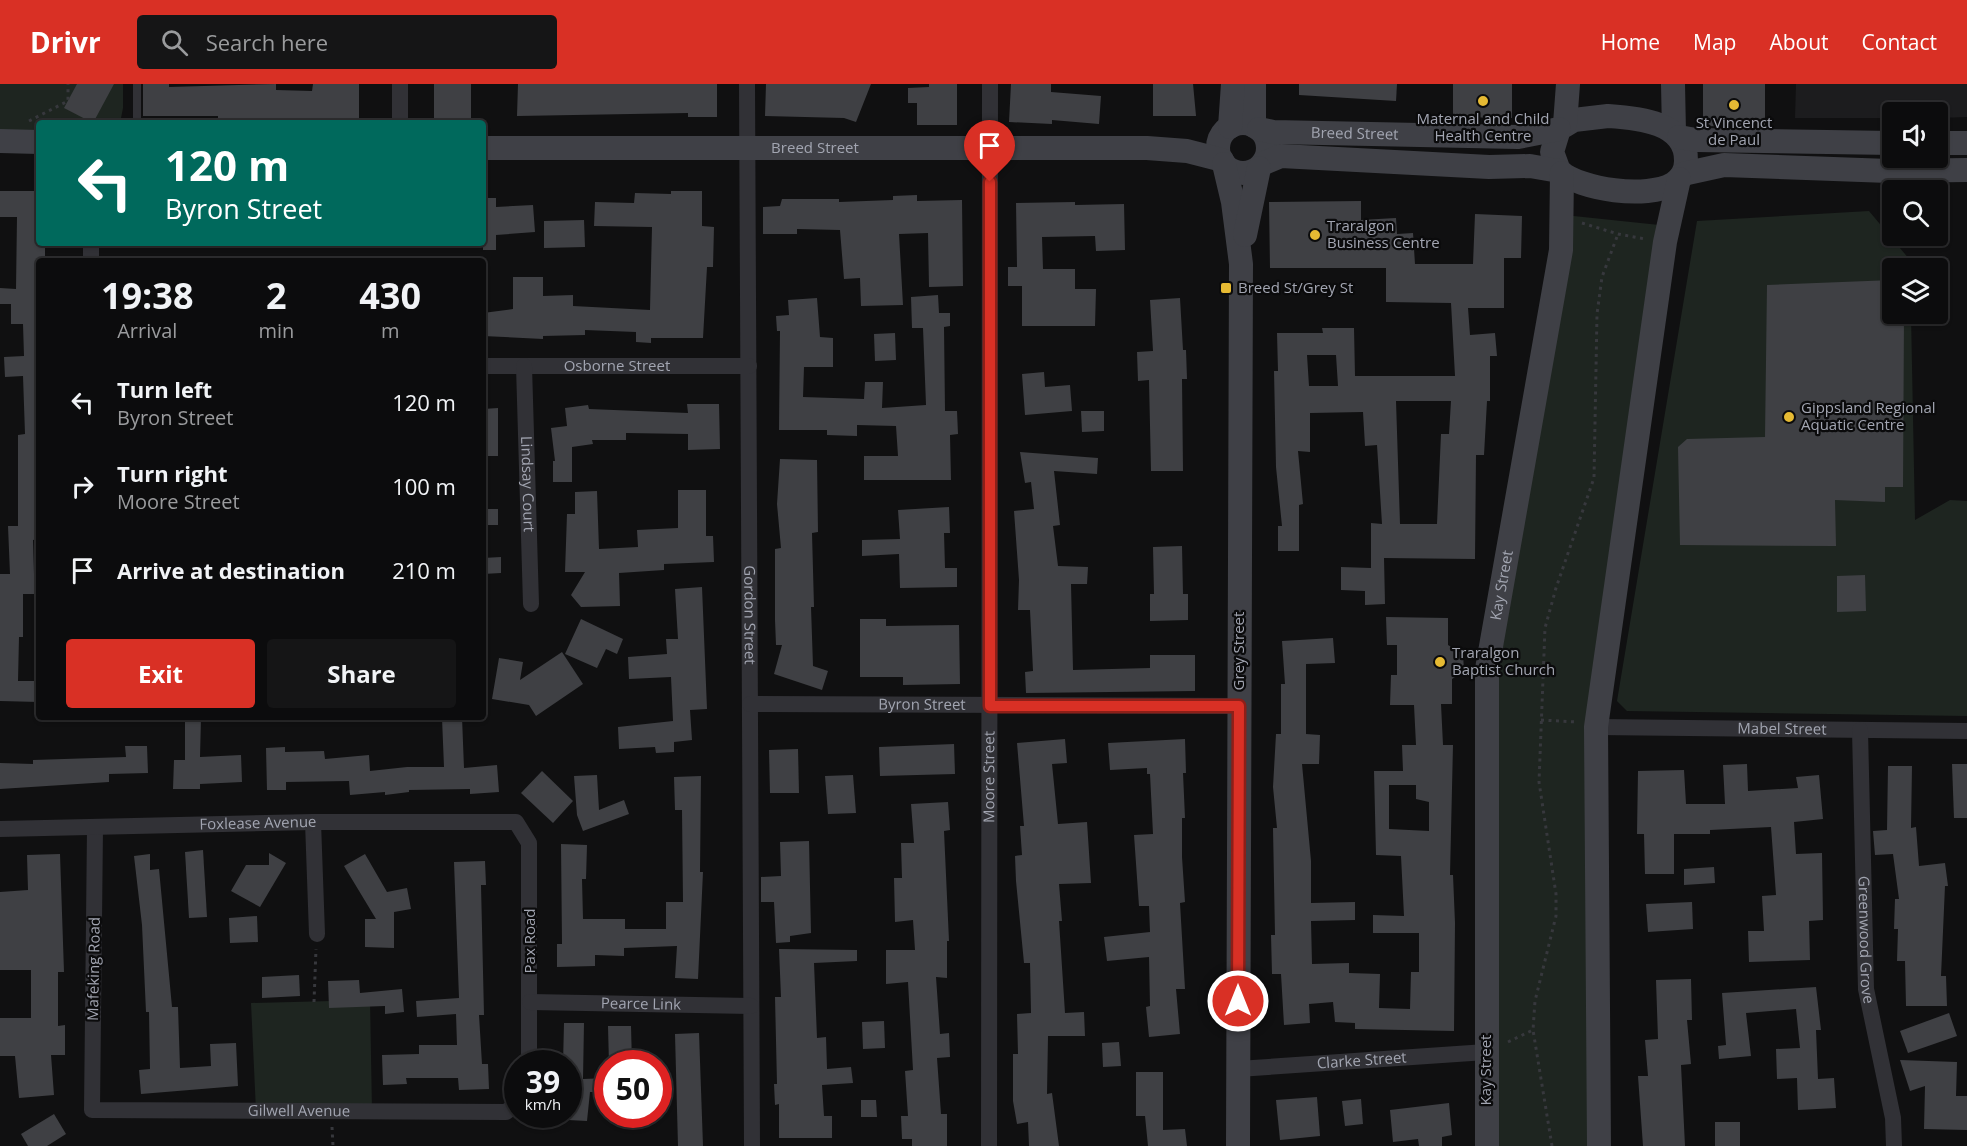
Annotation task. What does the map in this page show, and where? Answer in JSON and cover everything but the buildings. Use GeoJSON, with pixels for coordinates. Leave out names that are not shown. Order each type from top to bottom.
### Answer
{"type":"FeatureCollection","features":[{"type":"Feature","properties":{"kind":"street"},"geometry":{"type":"LineString","coordinates":[[400,84],[400,120]]}},
{"type":"Feature","properties":{"kind":"street","name":"Gordon Street"},"geometry":{"type":"LineString","coordinates":[[747,84],[752,1146]]}},
{"type":"Feature","properties":{"kind":"street","name":"Moore Street"},"geometry":{"type":"LineString","coordinates":[[989,1146],[990,84]]}},
{"type":"Feature","properties":{"kind":"street"},"geometry":{"type":"LineString","coordinates":[[1227,130],[1246,123],[1256,127],[1266,138],[1268,151],[1261,165],[1252,172],[1237,172],[1223,162],[1219,151],[1227,130],[1233,84]]}},
{"type":"Feature","properties":{"kind":"street"},"geometry":{"type":"LineString","coordinates":[[1254,84],[1256,127]]}},
{"type":"Feature","properties":{"kind":"street"},"geometry":{"type":"LineString","coordinates":[[1562,126],[1568,84]]}},
{"type":"Feature","properties":{"kind":"street"},"geometry":{"type":"LineString","coordinates":[[1599,1146],[1596,727],[1665,242],[1686,158],[1677,134],[1673,84]]}},
{"type":"Feature","properties":{"kind":"street","name":"Breed Street"},"geometry":{"type":"LineString","coordinates":[[1256,127],[1273,132],[1518,137],[1608,116],[1648,122],[1677,134]]}},
{"type":"Feature","properties":{"kind":"street","name":"Kay Street"},"geometry":{"type":"LineString","coordinates":[[1487,1146],[1487,669],[1562,250],[1563,215],[1560,172],[1552,152],[1562,126]]}},
{"type":"Feature","properties":{"kind":"street","name":"Breed Street"},"geometry":{"type":"LineString","coordinates":[[1147,148],[1227,130]]}},
{"type":"Feature","properties":{"kind":"street"},"geometry":{"type":"LineString","coordinates":[[0,141],[34,132]]}},
{"type":"Feature","properties":{"kind":"street"},"geometry":{"type":"LineString","coordinates":[[1677,134],[1696,140],[1882,142]]}},
{"type":"Feature","properties":{"kind":"street"},"geometry":{"type":"LineString","coordinates":[[1948,143],[1967,143]]}},
{"type":"Feature","properties":{"kind":"street","name":"Breed Street"},"geometry":{"type":"LineString","coordinates":[[486,148],[746,150],[1147,148],[1187,151],[1223,162]]}},
{"type":"Feature","properties":{"kind":"street","name":"Breed Street"},"geometry":{"type":"LineString","coordinates":[[1261,165],[1281,156],[1489,167],[1530,166],[1560,172],[1585,185],[1621,190],[1654,190],[1681,177]]}},
{"type":"Feature","properties":{"kind":"street","name":"Grey Street"},"geometry":{"type":"LineString","coordinates":[[1223,162],[1233,202],[1240,264],[1238,1146]]}},
{"type":"Feature","properties":{"kind":"street","name":"Grey Street"},"geometry":{"type":"LineString","coordinates":[[1240,264],[1249,205],[1261,165]]}},
{"type":"Feature","properties":{"kind":"street"},"geometry":{"type":"LineString","coordinates":[[1681,177],[1724,165],[1889,171],[1967,170]]}},
{"type":"Feature","properties":{"kind":"street","name":"Osborne Street"},"geometry":{"type":"LineString","coordinates":[[486,366],[749,366]]}},
{"type":"Feature","properties":{"kind":"street","name":"Lindsay Court"},"geometry":{"type":"LineString","coordinates":[[524,366],[531,604]]}},
{"type":"Feature","properties":{"kind":"street","name":"Byron Street"},"geometry":{"type":"LineString","coordinates":[[750,704],[1239,706]]}},
{"type":"Feature","properties":{"kind":"street","name":"Mabel Street"},"geometry":{"type":"LineString","coordinates":[[1596,727],[1967,731]]}},
{"type":"Feature","properties":{"kind":"street","name":"Greenwood Grove"},"geometry":{"type":"LineString","coordinates":[[1860,730],[1866,989],[1893,1118],[1894,1146]]}},
{"type":"Feature","properties":{"kind":"street"},"geometry":{"type":"LineString","coordinates":[[313,822],[317,934]]}},
{"type":"Feature","properties":{"kind":"street","name":"Foxlease Avenue"},"geometry":{"type":"LineString","coordinates":[[0,829],[313,822],[516,822]]}},
{"type":"Feature","properties":{"kind":"street","name":"Pax Road"},"geometry":{"type":"LineString","coordinates":[[516,822],[529,843],[529,1050]]}},
{"type":"Feature","properties":{"kind":"street","name":"Mafeking Road"},"geometry":{"type":"LineString","coordinates":[[92,1110],[95,828]]}},
{"type":"Feature","properties":{"kind":"street","name":"Pearce Link"},"geometry":{"type":"LineString","coordinates":[[530,1002],[752,1006]]}},
{"type":"Feature","properties":{"kind":"street","name":"Clarke Street"},"geometry":{"type":"LineString","coordinates":[[1238,1069],[1486,1052]]}},
{"type":"Feature","properties":{"kind":"street","name":"Gilwell Avenue"},"geometry":{"type":"LineString","coordinates":[[92,1110],[504,1107]]}},
{"type":"Feature","properties":{"kind":"lane"},"geometry":{"type":"LineString","coordinates":[[137,84],[137,120]]}},
{"type":"Feature","properties":{"kind":"path"},"geometry":{"type":"LineString","coordinates":[[47,120],[68,101],[68,84]]}},
{"type":"Feature","properties":{"kind":"path"},"geometry":{"type":"LineString","coordinates":[[1563,215],[1618,234],[1665,242]]}},
{"type":"Feature","properties":{"kind":"path"},"geometry":{"type":"LineString","coordinates":[[1552,1146],[1533,1030],[1535,1001],[1556,916],[1539,782],[1545,628],[1594,478],[1597,314],[1602,277],[1618,234]]}},
{"type":"Feature","properties":{"kind":"path"},"geometry":{"type":"LineString","coordinates":[[1541,720],[1571,721],[1596,727]]}},
{"type":"Feature","properties":{"kind":"path"},"geometry":{"type":"LineString","coordinates":[[314,1002],[317,934]]}},
{"type":"Feature","properties":{"kind":"path"},"geometry":{"type":"LineString","coordinates":[[1486,1052],[1533,1030]]}},
{"type":"Feature","properties":{"kind":"shaded area"},"geometry":{"type":"Polygon","coordinates":[[[0,84],[123,84],[121,120],[36,120],[36,132],[0,132],[0,84]]]}},
{"type":"Feature","properties":{"kind":"shaded area"},"geometry":{"type":"Polygon","coordinates":[[[1796,84],[1967,84],[1967,117],[1948,118],[1948,102],[1882,102],[1882,118],[1795,118],[1796,84]]]}},
{"type":"Feature","properties":{"kind":"shaded area","name":"Gippsland Regional Aquatic Centre"},"geometry":{"type":"Polygon","coordinates":[[[1869,211],[1882,227],[1882,246],[1898,246],[1908,258],[1882,258],[1882,324],[1911,324],[1915,520],[1950,500],[1967,501],[1967,716],[1627,711],[1617,701],[1697,221],[1869,211]]]}},
{"type":"Feature","properties":{"kind":"shaded area"},"geometry":{"type":"Polygon","coordinates":[[[1564,215],[1669,226],[1596,727],[1599,1146],[1487,1146],[1487,669],[1564,215]]]}},
{"type":"Feature","properties":{"kind":"shaded area"},"geometry":{"type":"Polygon","coordinates":[[[370,1000],[372,1111],[256,1111],[251,1003],[370,1000]]]}},
{"type":"Feature","properties":{"kind":"place","name":"Maternal and Child Health Centre"},"geometry":{"type":"Point","coordinates":[1483,101]}},
{"type":"Feature","properties":{"kind":"place","name":"St Vincenct de Paul"},"geometry":{"type":"Point","coordinates":[1734,105]}},
{"type":"Feature","properties":{"kind":"place","name":"Traralgon Business Centre"},"geometry":{"type":"Point","coordinates":[1315,235]}},
{"type":"Feature","properties":{"kind":"place","name":"Breed St/Grey St"},"geometry":{"type":"Point","coordinates":[1226,288]}},
{"type":"Feature","properties":{"kind":"place","name":"Gippsland Regional Aquatic Centre"},"geometry":{"type":"Point","coordinates":[1789,417]}},
{"type":"Feature","properties":{"kind":"place","name":"Traralgon Baptist Church"},"geometry":{"type":"Point","coordinates":[1440,662]}},
{"type":"Feature","properties":{"kind":"route"},"geometry":{"type":"LineString","coordinates":[[990,182],[990,706],[1239,706],[1238,1001]]}}]}
